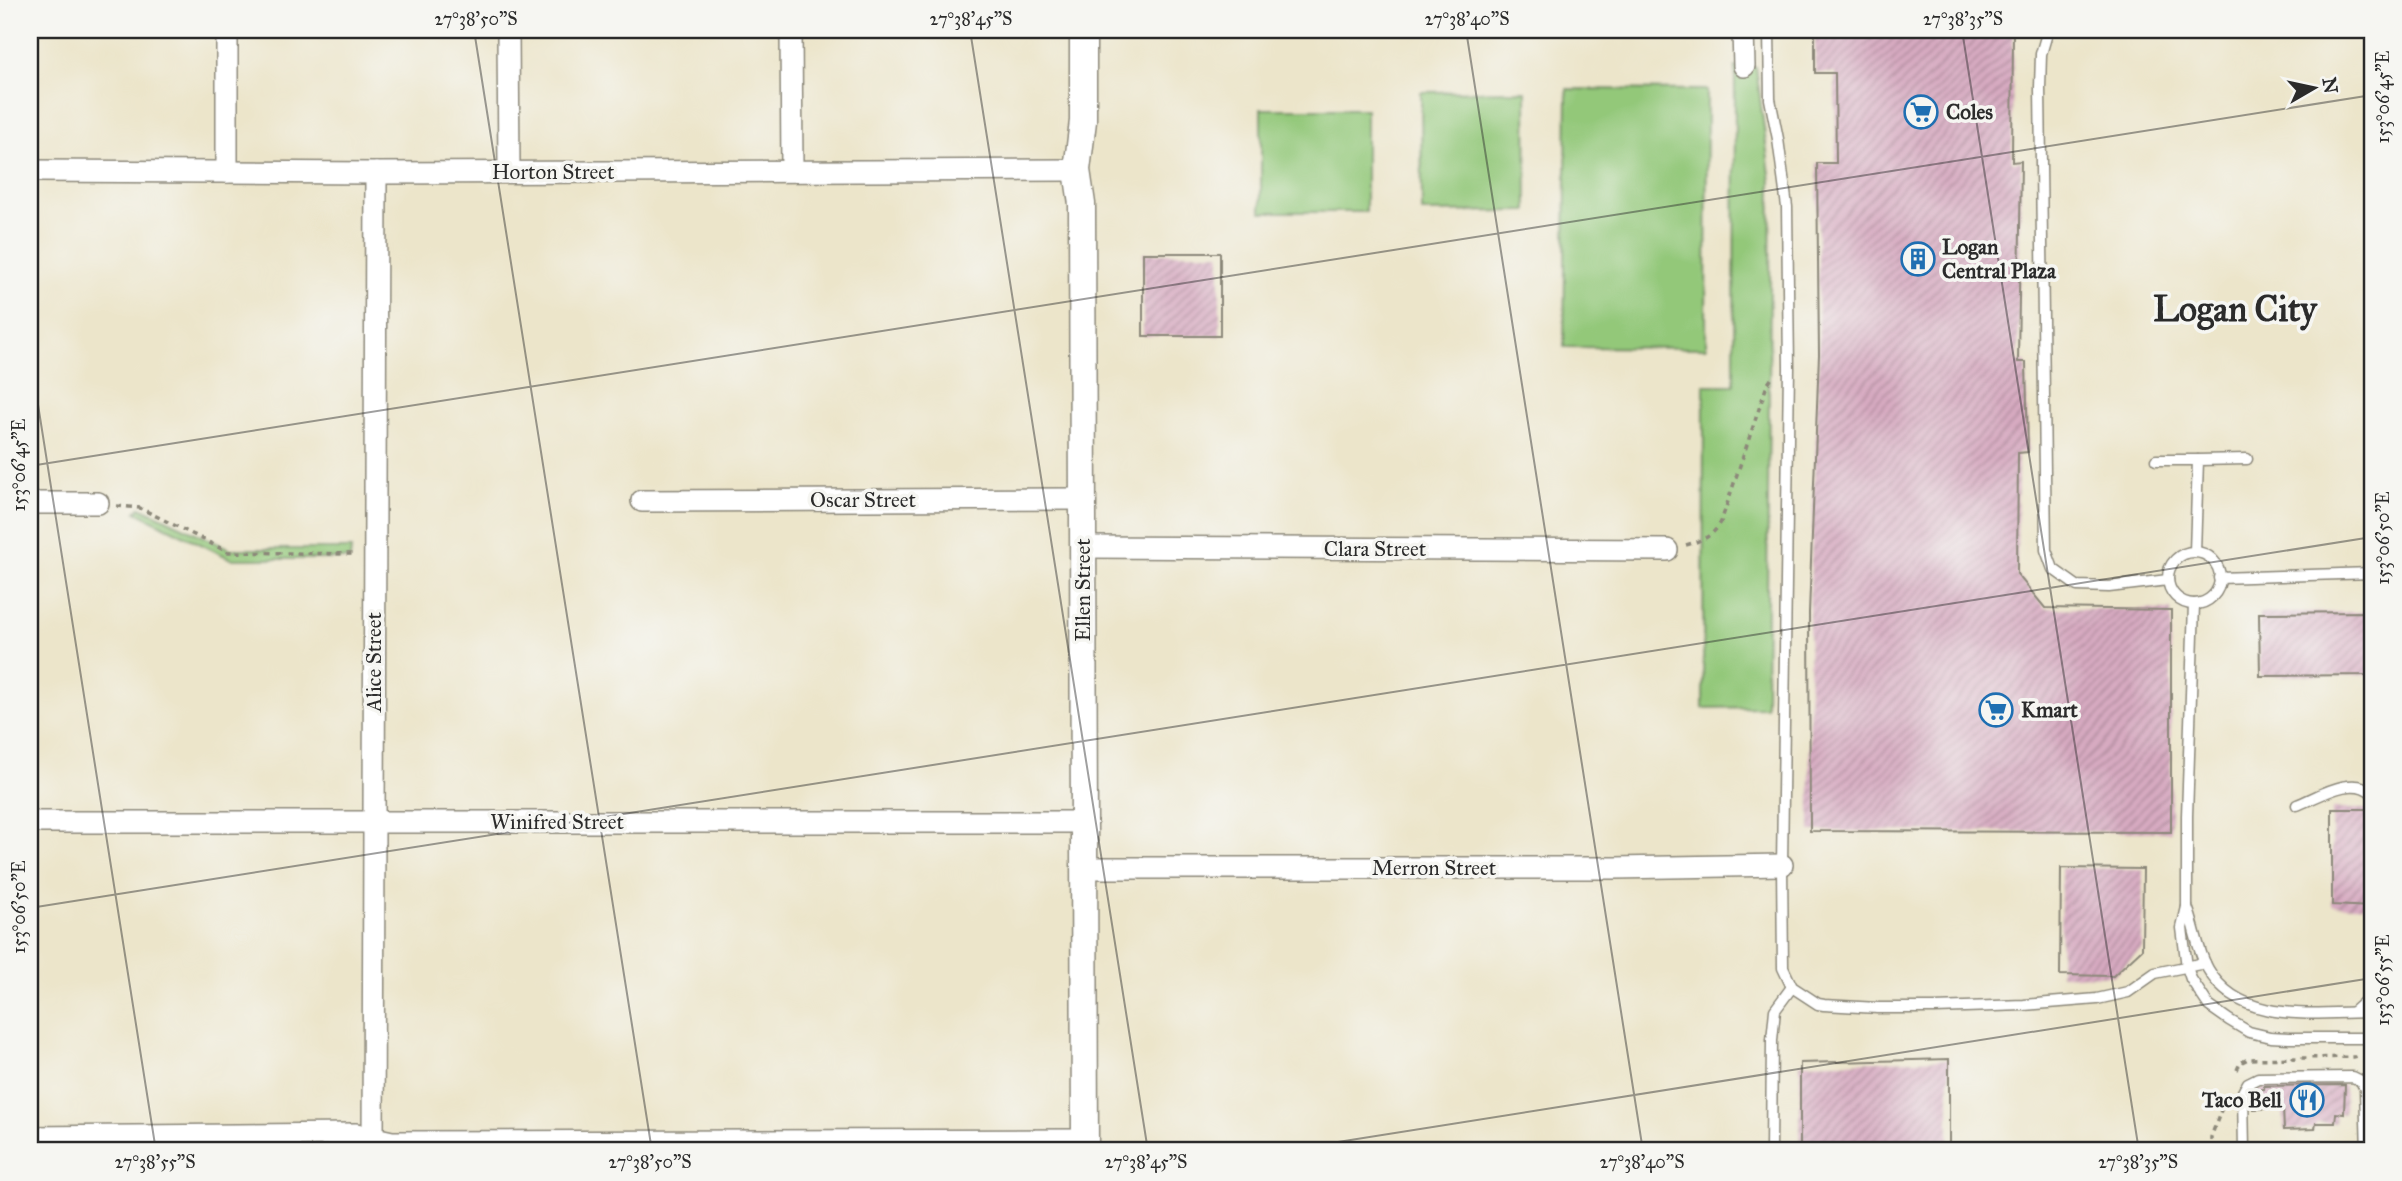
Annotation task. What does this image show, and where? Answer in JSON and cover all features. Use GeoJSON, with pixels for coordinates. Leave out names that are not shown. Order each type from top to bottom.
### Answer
{"type":"FeatureCollection","features":[{"type":"Feature","properties":{"kind":"street"},"geometry":{"type":"LineString","coordinates":[[227,30],[227,172]]}},
{"type":"Feature","properties":{"kind":"street"},"geometry":{"type":"LineString","coordinates":[[508,30],[509,172]]}},
{"type":"Feature","properties":{"kind":"street"},"geometry":{"type":"LineString","coordinates":[[791,30],[792,170]]}},
{"type":"Feature","properties":{"kind":"street","name":"Ellen Street"},"geometry":{"type":"LineString","coordinates":[[1083,30],[1083,121],[1077,170],[1082,204],[1085,1146]]}},
{"type":"Feature","properties":{"kind":"street"},"geometry":{"type":"LineString","coordinates":[[1744,30],[1744,66]]}},
{"type":"Feature","properties":{"kind":"street","name":"Horton Street"},"geometry":{"type":"LineString","coordinates":[[30,172],[1077,170]]}},
{"type":"Feature","properties":{"kind":"street","name":"Alice Street"},"geometry":{"type":"LineString","coordinates":[[373,1145],[376,173]]}},
{"type":"Feature","properties":{"kind":"street","name":"Oscar Street"},"geometry":{"type":"LineString","coordinates":[[642,501],[1083,499]]}},
{"type":"Feature","properties":{"kind":"street"},"geometry":{"type":"LineString","coordinates":[[30,503],[98,503]]}},
{"type":"Feature","properties":{"kind":"street","name":"Clara Street"},"geometry":{"type":"LineString","coordinates":[[1083,548],[1667,550]]}},
{"type":"Feature","properties":{"kind":"street","name":"Winifred Street"},"geometry":{"type":"LineString","coordinates":[[30,822],[1083,822]]}},
{"type":"Feature","properties":{"kind":"street","name":"Merron Street"},"geometry":{"type":"LineString","coordinates":[[1085,868],[1615,868],[1782,865]]}},
{"type":"Feature","properties":{"kind":"street"},"geometry":{"type":"LineString","coordinates":[[32,1142],[356,1135],[373,1145],[392,1142],[1085,1146]]}},
{"type":"Feature","properties":{"kind":"lane"},"geometry":{"type":"LineString","coordinates":[[1769,30],[1770,99],[1787,207],[1789,368],[1783,968],[1792,987],[1818,1004],[1878,1009],[2025,1005],[2112,996],[2128,992],[2155,973],[2205,963]]}},
{"type":"Feature","properties":{"kind":"lane"},"geometry":{"type":"LineString","coordinates":[[2048,30],[2041,54],[2040,88],[2046,551],[2053,569],[2077,586],[2109,587],[2168,580]]}},
{"type":"Feature","properties":{"kind":"lane"},"geometry":{"type":"LineString","coordinates":[[2156,460],[2247,459]]}},
{"type":"Feature","properties":{"kind":"lane"},"geometry":{"type":"LineString","coordinates":[[2195,552],[2198,460]]}},
{"type":"Feature","properties":{"kind":"lane"},"geometry":{"type":"LineString","coordinates":[[2195,552],[2202,553],[2215,563],[2220,578],[2214,593],[2202,603],[2194,604],[2179,599],[2168,580],[2169,571],[2178,557],[2195,552]]}},
{"type":"Feature","properties":{"kind":"lane"},"geometry":{"type":"LineString","coordinates":[[2220,578],[2372,573]]}},
{"type":"Feature","properties":{"kind":"lane"},"geometry":{"type":"LineString","coordinates":[[2194,604],[2187,816],[2187,907],[2182,928],[2187,967],[2198,992],[2209,1006],[2249,1032],[2270,1037],[2371,1040]]}},
{"type":"Feature","properties":{"kind":"lane"},"geometry":{"type":"LineString","coordinates":[[2297,805],[2357,784],[2370,789],[2372,793]]}},
{"type":"Feature","properties":{"kind":"lane"},"geometry":{"type":"LineString","coordinates":[[2187,907],[2205,963],[2226,990],[2249,1004],[2266,1010],[2372,1012]]}},
{"type":"Feature","properties":{"kind":"lane"},"geometry":{"type":"LineString","coordinates":[[1771,1151],[1772,1040],[1775,1010],[1792,987]]}},
{"type":"Feature","properties":{"kind":"lane"},"geometry":{"type":"LineString","coordinates":[[2353,1012],[2372,995]]}},
{"type":"Feature","properties":{"kind":"lane"},"geometry":{"type":"LineString","coordinates":[[2244,1151],[2243,1091],[2248,1083],[2258,1078],[2340,1077],[2353,1077],[2361,1081],[2365,1089],[2367,1151]]}},
{"type":"Feature","properties":{"kind":"path"},"geometry":{"type":"LineString","coordinates":[[1667,550],[1703,540],[1713,534],[1721,522],[1771,376],[1789,368]]}},
{"type":"Feature","properties":{"kind":"path"},"geometry":{"type":"LineString","coordinates":[[98,503],[139,508],[228,552],[373,555]]}},
{"type":"Feature","properties":{"kind":"green space"},"geometry":{"type":"Polygon","coordinates":[[[1735,67],[1756,67],[1771,182],[1766,707],[1703,708],[1704,385],[1734,385],[1735,67]]]}},
{"type":"Feature","properties":{"kind":"green space"},"geometry":{"type":"Polygon","coordinates":[[[1567,89],[1707,90],[1706,348],[1564,347],[1567,89]]]}},
{"type":"Feature","properties":{"kind":"green space"},"geometry":{"type":"Polygon","coordinates":[[[1526,91],[1527,211],[1422,212],[1421,92],[1526,91]]]}},
{"type":"Feature","properties":{"kind":"green space"},"geometry":{"type":"Polygon","coordinates":[[[1261,109],[1366,109],[1366,212],[1261,212],[1261,109]]]}},
{"type":"Feature","properties":{"kind":"green space"},"geometry":{"type":"Polygon","coordinates":[[[140,507],[230,549],[351,549],[350,559],[231,559],[136,512],[140,507]]]}},
{"type":"Feature","properties":{"kind":"building"},"geometry":{"type":"Polygon","coordinates":[[[1815,30],[2013,30],[2012,162],[2021,161],[2018,362],[2026,362],[2028,452],[2018,453],[2017,574],[2045,608],[2171,610],[2171,832],[1810,831],[1809,613],[1819,354],[1817,163],[1836,163],[1835,73],[1815,73],[1815,30]]]}},
{"type":"Feature","properties":{"kind":"building"},"geometry":{"type":"Polygon","coordinates":[[[1143,253],[1220,253],[1220,336],[1143,336],[1143,253]]]}},
{"type":"Feature","properties":{"kind":"building"},"geometry":{"type":"Polygon","coordinates":[[[2370,612],[2371,675],[2260,676],[2259,613],[2370,612]]]}},
{"type":"Feature","properties":{"kind":"building"},"geometry":{"type":"Polygon","coordinates":[[[2332,809],[2368,809],[2368,820],[2371,820],[2372,907],[2332,905],[2332,809]]]}},
{"type":"Feature","properties":{"kind":"building"},"geometry":{"type":"Polygon","coordinates":[[[2061,868],[2143,869],[2142,949],[2113,976],[2060,975],[2061,868]]]}},
{"type":"Feature","properties":{"kind":"building"},"geometry":{"type":"Polygon","coordinates":[[[1949,1059],[1949,1151],[1800,1151],[1800,1063],[1949,1059]]]}},
{"type":"Feature","properties":{"kind":"building"},"geometry":{"type":"Polygon","coordinates":[[[2345,1085],[2344,1114],[2336,1113],[2335,1123],[2316,1123],[2315,1129],[2284,1130],[2283,1108],[2253,1109],[2253,1090],[2264,1089],[2264,1086],[2345,1085]]]}},
{"type":"Feature","properties":{"kind":"place","name":"Coles"},"geometry":{"type":"Point","coordinates":[1921,112]}},
{"type":"Feature","properties":{"kind":"place","name":"Logan Central Plaza"},"geometry":{"type":"Point","coordinates":[1918,259]}},
{"type":"Feature","properties":{"kind":"place","name":"Kmart"},"geometry":{"type":"Point","coordinates":[1996,710]}},
{"type":"Feature","properties":{"kind":"place","name":"Taco Bell"},"geometry":{"type":"Point","coordinates":[2307,1100]}},
{"type":"Feature","properties":{"kind":"district","name":"Logan City"},"geometry":{"type":"Point","coordinates":[2235,309]}}]}
